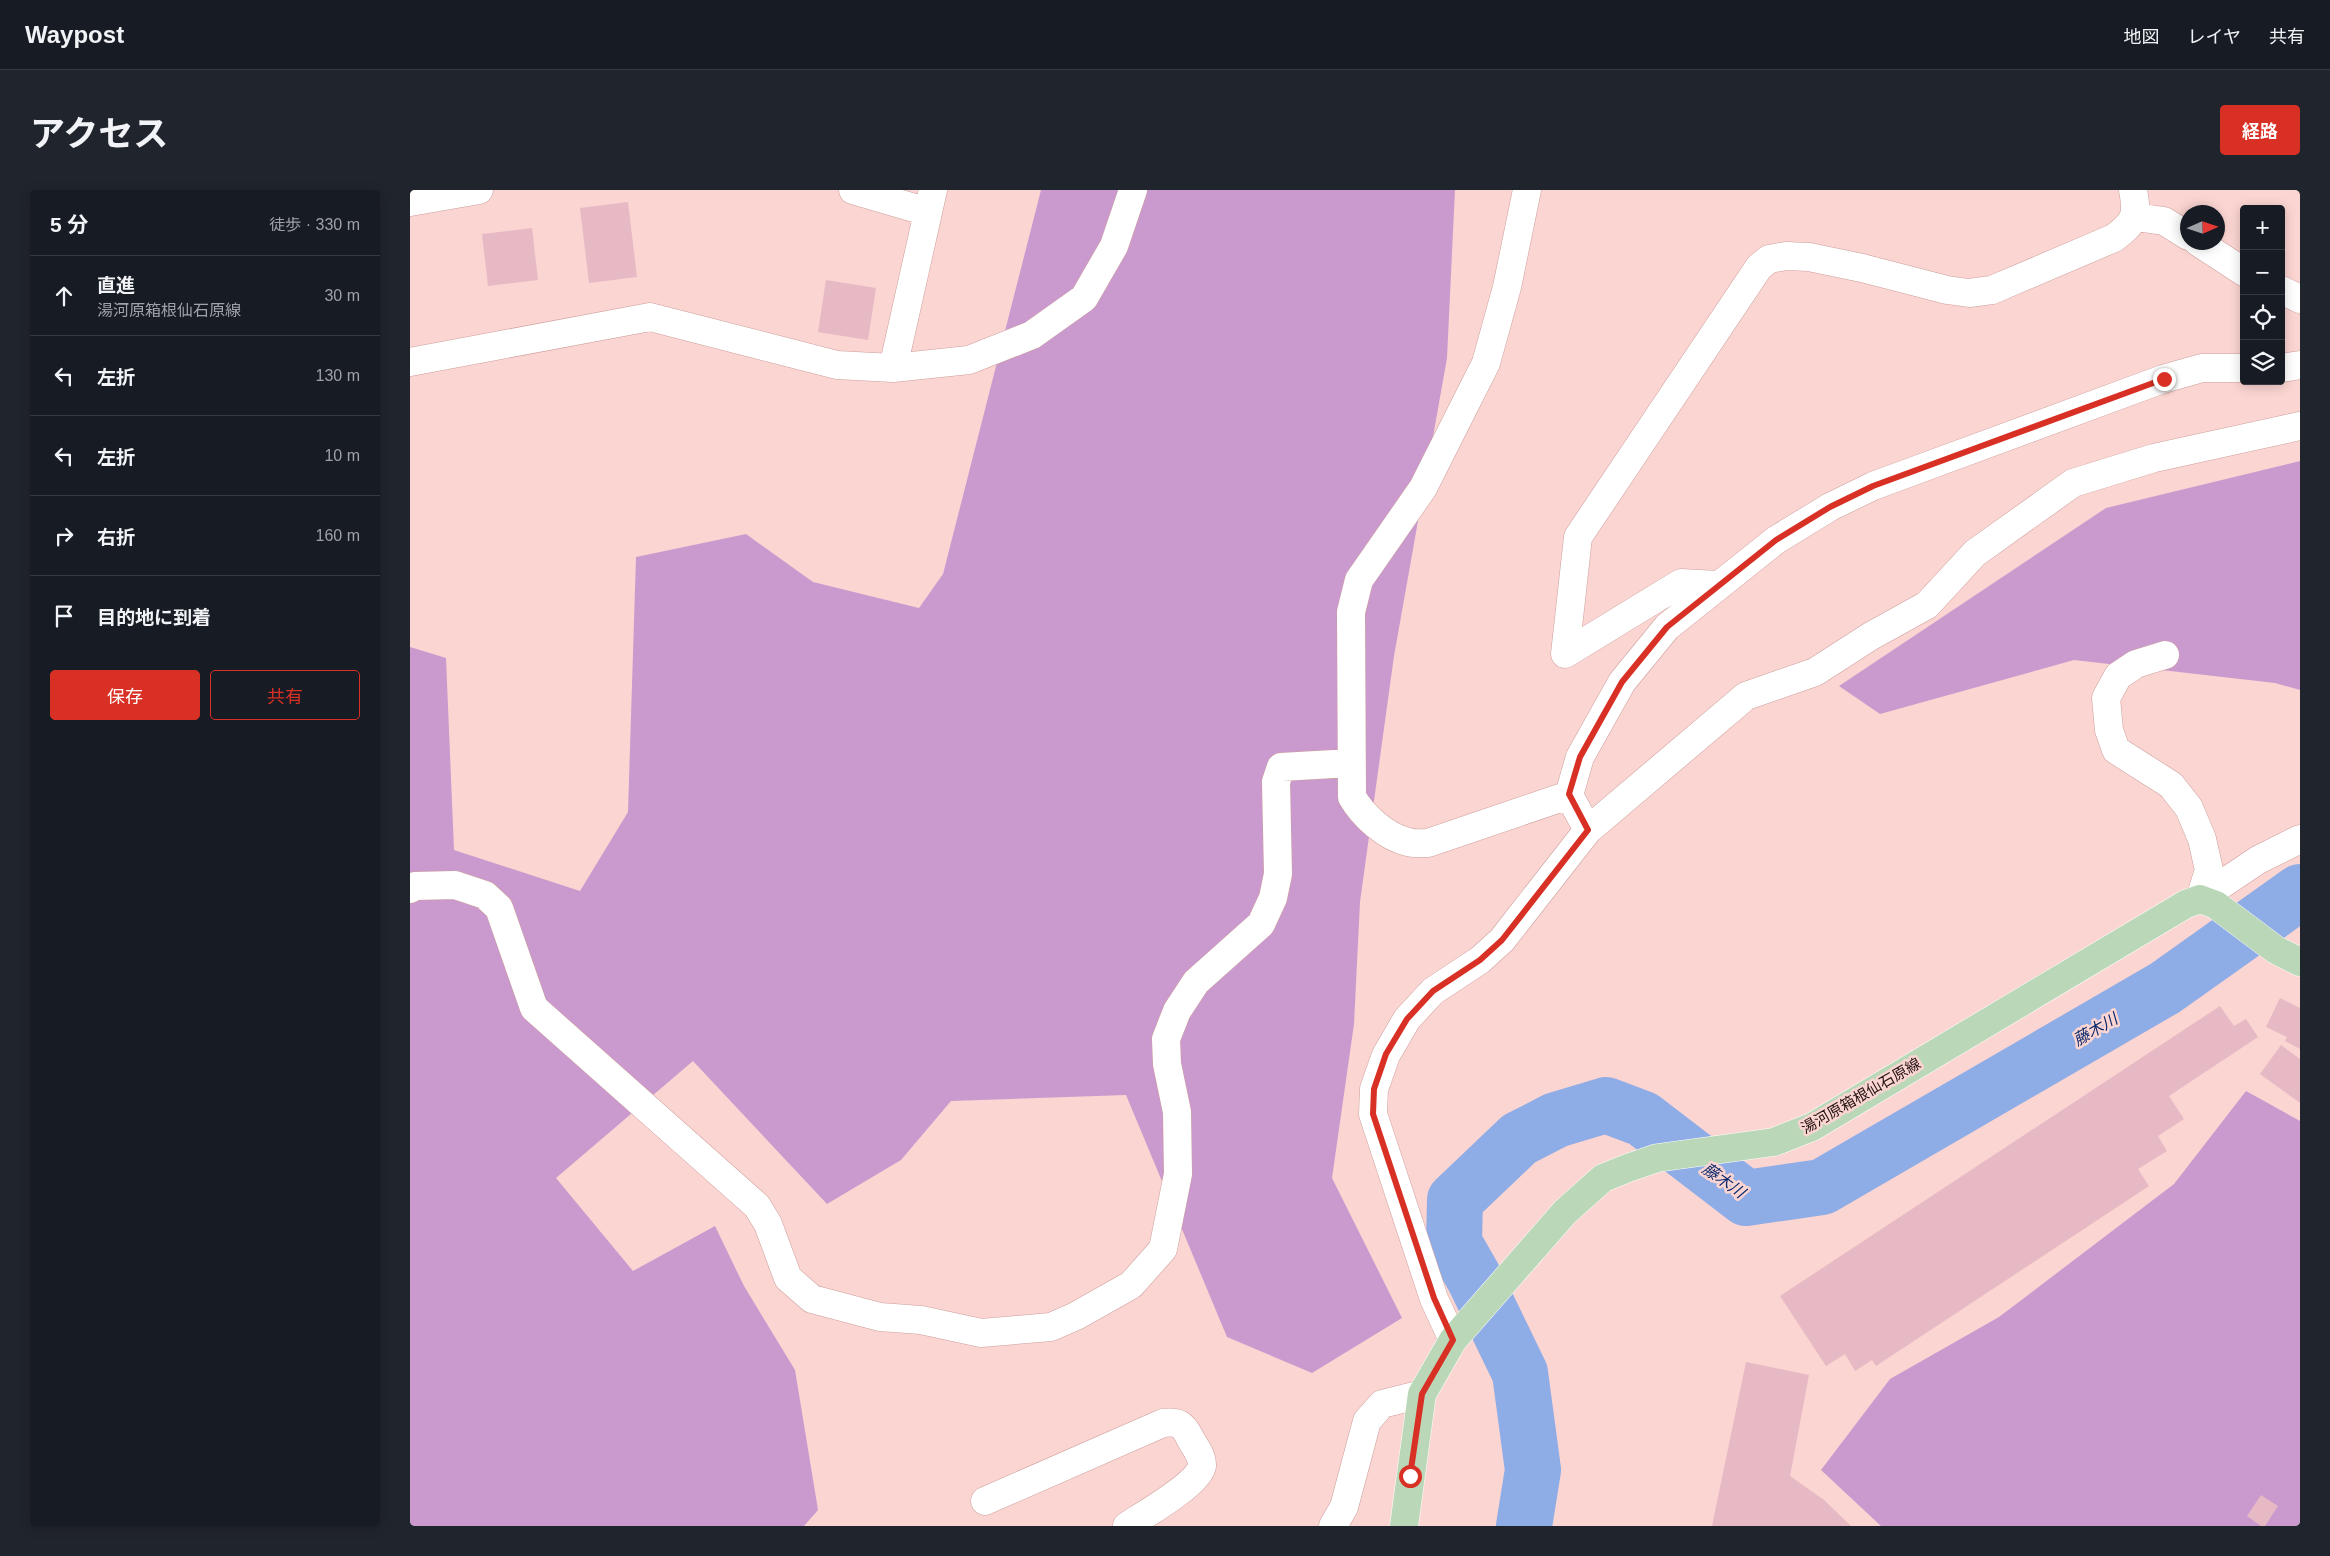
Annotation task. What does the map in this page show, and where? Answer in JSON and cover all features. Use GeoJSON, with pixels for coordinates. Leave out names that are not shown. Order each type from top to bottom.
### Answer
{"type":"FeatureCollection","features":[{"type":"Feature","properties":{"kind":"main road"},"geometry":{"type":"LineString","coordinates":[[2208,902],[2276,950],[2300,962]]}},
{"type":"Feature","properties":{"kind":"main road","name":"湯河原箱根仙石原線"},"geometry":{"type":"LineString","coordinates":[[1404,1526],[1422,1394],[1453,1340],[1565,1212],[1604,1178],[1657,1158],[1774,1142],[1812,1128],[2177,909],[2208,902]]}},
{"type":"Feature","properties":{"kind":"street"},"geometry":{"type":"LineString","coordinates":[[410,202],[479,190]]}},
{"type":"Feature","properties":{"kind":"street"},"geometry":{"type":"LineString","coordinates":[[853,190],[931,201],[893,368]]}},
{"type":"Feature","properties":{"kind":"street"},"geometry":{"type":"LineString","coordinates":[[410,362],[650,317],[837,365],[893,368],[969,360],[1032,335],[1084,298],[1114,246],[1133,190]]}},
{"type":"Feature","properties":{"kind":"street"},"geometry":{"type":"LineString","coordinates":[[1527,190],[1508,287],[1486,363],[1423,488],[1359,580],[1351,612],[1352,797],[1360,811],[1387,832],[1408,842],[1428,843],[1450,837],[1569,794]]}},
{"type":"Feature","properties":{"kind":"street"},"geometry":{"type":"LineString","coordinates":[[1718,585],[1681,583],[1566,654],[1578,537],[1759,267],[1769,260],[1786,256],[1809,257],[1862,268],[1947,290],[1969,293],[1992,290],[2114,238],[2129,226],[2135,218],[2133,190]]}},
{"type":"Feature","properties":{"kind":"street"},"geometry":{"type":"LineString","coordinates":[[2135,218],[2164,221],[2180,231]]}},
{"type":"Feature","properties":{"kind":"street"},"geometry":{"type":"LineString","coordinates":[[2210,250],[2240,269]]}},
{"type":"Feature","properties":{"kind":"street"},"geometry":{"type":"LineString","coordinates":[[2285,292],[2300,299]]}},
{"type":"Feature","properties":{"kind":"street"},"geometry":{"type":"LineString","coordinates":[[2285,367],[2300,365]]}},
{"type":"Feature","properties":{"kind":"street"},"geometry":{"type":"LineString","coordinates":[[1588,830],[1569,794],[1580,757],[1622,682],[1667,627],[1776,540],[1830,507],[1873,486],[2164,379],[2202,368],[2240,368]]}},
{"type":"Feature","properties":{"kind":"street"},"geometry":{"type":"LineString","coordinates":[[1453,1340],[1434,1298],[1373,1114],[1374,1089],[1386,1054],[1407,1019],[1433,991],[1480,960],[1502,940],[1588,830],[1746,696],[1815,672],[1871,636],[1927,605],[1975,552],[2073,483],[2154,458],[2300,426]]}},
{"type":"Feature","properties":{"kind":"street"},"geometry":{"type":"LineString","coordinates":[[2165,655],[2136,664],[2118,676],[2106,698],[2109,730],[2116,750],[2171,785],[2189,808],[2202,839],[2209,870],[2208,902]]}},
{"type":"Feature","properties":{"kind":"street"},"geometry":{"type":"LineString","coordinates":[[410,889],[415,886],[455,885],[484,895],[499,908],[534,1008],[757,1206],[768,1224],[788,1278],[812,1299],[880,1317],[921,1320],[981,1333],[1051,1327],[1076,1316],[1131,1285],[1163,1249],[1178,1174],[1177,1112],[1167,1064],[1166,1039],[1171,1025],[1177,1011],[1196,982],[1261,924],[1273,898],[1278,874],[1276,782],[1281,766],[1351,763]]}},
{"type":"Feature","properties":{"kind":"street"},"geometry":{"type":"LineString","coordinates":[[2208,902],[2258,860],[2300,839]]}},
{"type":"Feature","properties":{"kind":"street"},"geometry":{"type":"LineString","coordinates":[[1333,1526],[1344,1507],[1367,1421],[1382,1404],[1422,1394]]}},
{"type":"Feature","properties":{"kind":"street"},"geometry":{"type":"LineString","coordinates":[[985,1501],[1163,1423],[1175,1422],[1184,1426],[1200,1457],[1202,1467],[1194,1481],[1127,1526]]}},
{"type":"Feature","properties":{"kind":"shaded area"},"geometry":{"type":"Polygon","coordinates":[[[1041,190],[1455,190],[1447,358],[1394,656],[1360,902],[1354,1024],[1332,1178],[1402,1318],[1312,1373],[1227,1337],[1126,1095],[951,1101],[901,1160],[827,1204],[693,1061],[556,1178],[633,1271],[715,1226],[744,1286],[795,1370],[818,1510],[804,1526],[410,1526],[410,647],[446,658],[454,850],[580,891],[628,812],[636,557],[746,534],[813,582],[919,608],[943,574],[1041,190]]]}},
{"type":"Feature","properties":{"kind":"shaded area"},"geometry":{"type":"Polygon","coordinates":[[[2300,461],[2300,690],[2275,683],[2074,660],[1880,714],[1839,686],[2106,508],[2300,461]]]}},
{"type":"Feature","properties":{"kind":"shaded area"},"geometry":{"type":"Polygon","coordinates":[[[2246,1091],[2300,1121],[2300,1526],[1881,1526],[1821,1470],[1890,1379],[1999,1317],[2174,1184],[2246,1091]]]}},
{"type":"Feature","properties":{"kind":"building"},"geometry":{"type":"Polygon","coordinates":[[[628,202],[637,277],[589,283],[580,208],[628,202]]]}},
{"type":"Feature","properties":{"kind":"building"},"geometry":{"type":"Polygon","coordinates":[[[532,228],[538,280],[488,286],[482,234],[532,228]]]}},
{"type":"Feature","properties":{"kind":"building"},"geometry":{"type":"Polygon","coordinates":[[[826,280],[876,288],[868,340],[818,332],[826,280]]]}},
{"type":"Feature","properties":{"kind":"building"},"geometry":{"type":"Polygon","coordinates":[[[2280,998],[2300,1008],[2300,1049],[2285,1041],[2287,1037],[2266,1027],[2280,998]]]}},
{"type":"Feature","properties":{"kind":"building"},"geometry":{"type":"Polygon","coordinates":[[[2220,1006],[2234,1026],[2246,1019],[2258,1037],[2169,1096],[2184,1119],[2158,1136],[2167,1151],[2138,1169],[2149,1186],[1876,1366],[1872,1360],[1855,1371],[1845,1354],[1826,1366],[1780,1296],[2220,1006]]]}},
{"type":"Feature","properties":{"kind":"building"},"geometry":{"type":"Polygon","coordinates":[[[2281,1045],[2300,1059],[2300,1103],[2260,1074],[2281,1045]]]}},
{"type":"Feature","properties":{"kind":"building"},"geometry":{"type":"Polygon","coordinates":[[[1746,1362],[1809,1375],[1790,1476],[1824,1500],[1851,1526],[1712,1526],[1746,1362]]]}},
{"type":"Feature","properties":{"kind":"building"},"geometry":{"type":"Polygon","coordinates":[[[2261,1495],[2278,1506],[2265,1526],[2261,1526],[2247,1516],[2261,1495]]]}},
{"type":"Feature","properties":{"kind":"waterway","name":"藤木川"},"geometry":{"type":"LineString","coordinates":[[1524,1526],[1533,1470],[1520,1373],[1474,1278],[1454,1243],[1455,1200],[1519,1139],[1556,1120],[1606,1105],[1643,1119],[1746,1198],[1822,1187],[2165,988],[2300,892]]}},
{"type":"Feature","properties":{"kind":"route"},"geometry":{"type":"LineString","coordinates":[[1410,1476],[1422,1394],[1453,1340],[1434,1298],[1373,1114],[1374,1089],[1386,1054],[1407,1019],[1433,991],[1480,960],[1502,940],[1588,830],[1569,794],[1580,757],[1622,682],[1667,627],[1776,540],[1830,507],[1873,486],[2164,379]]}}]}
